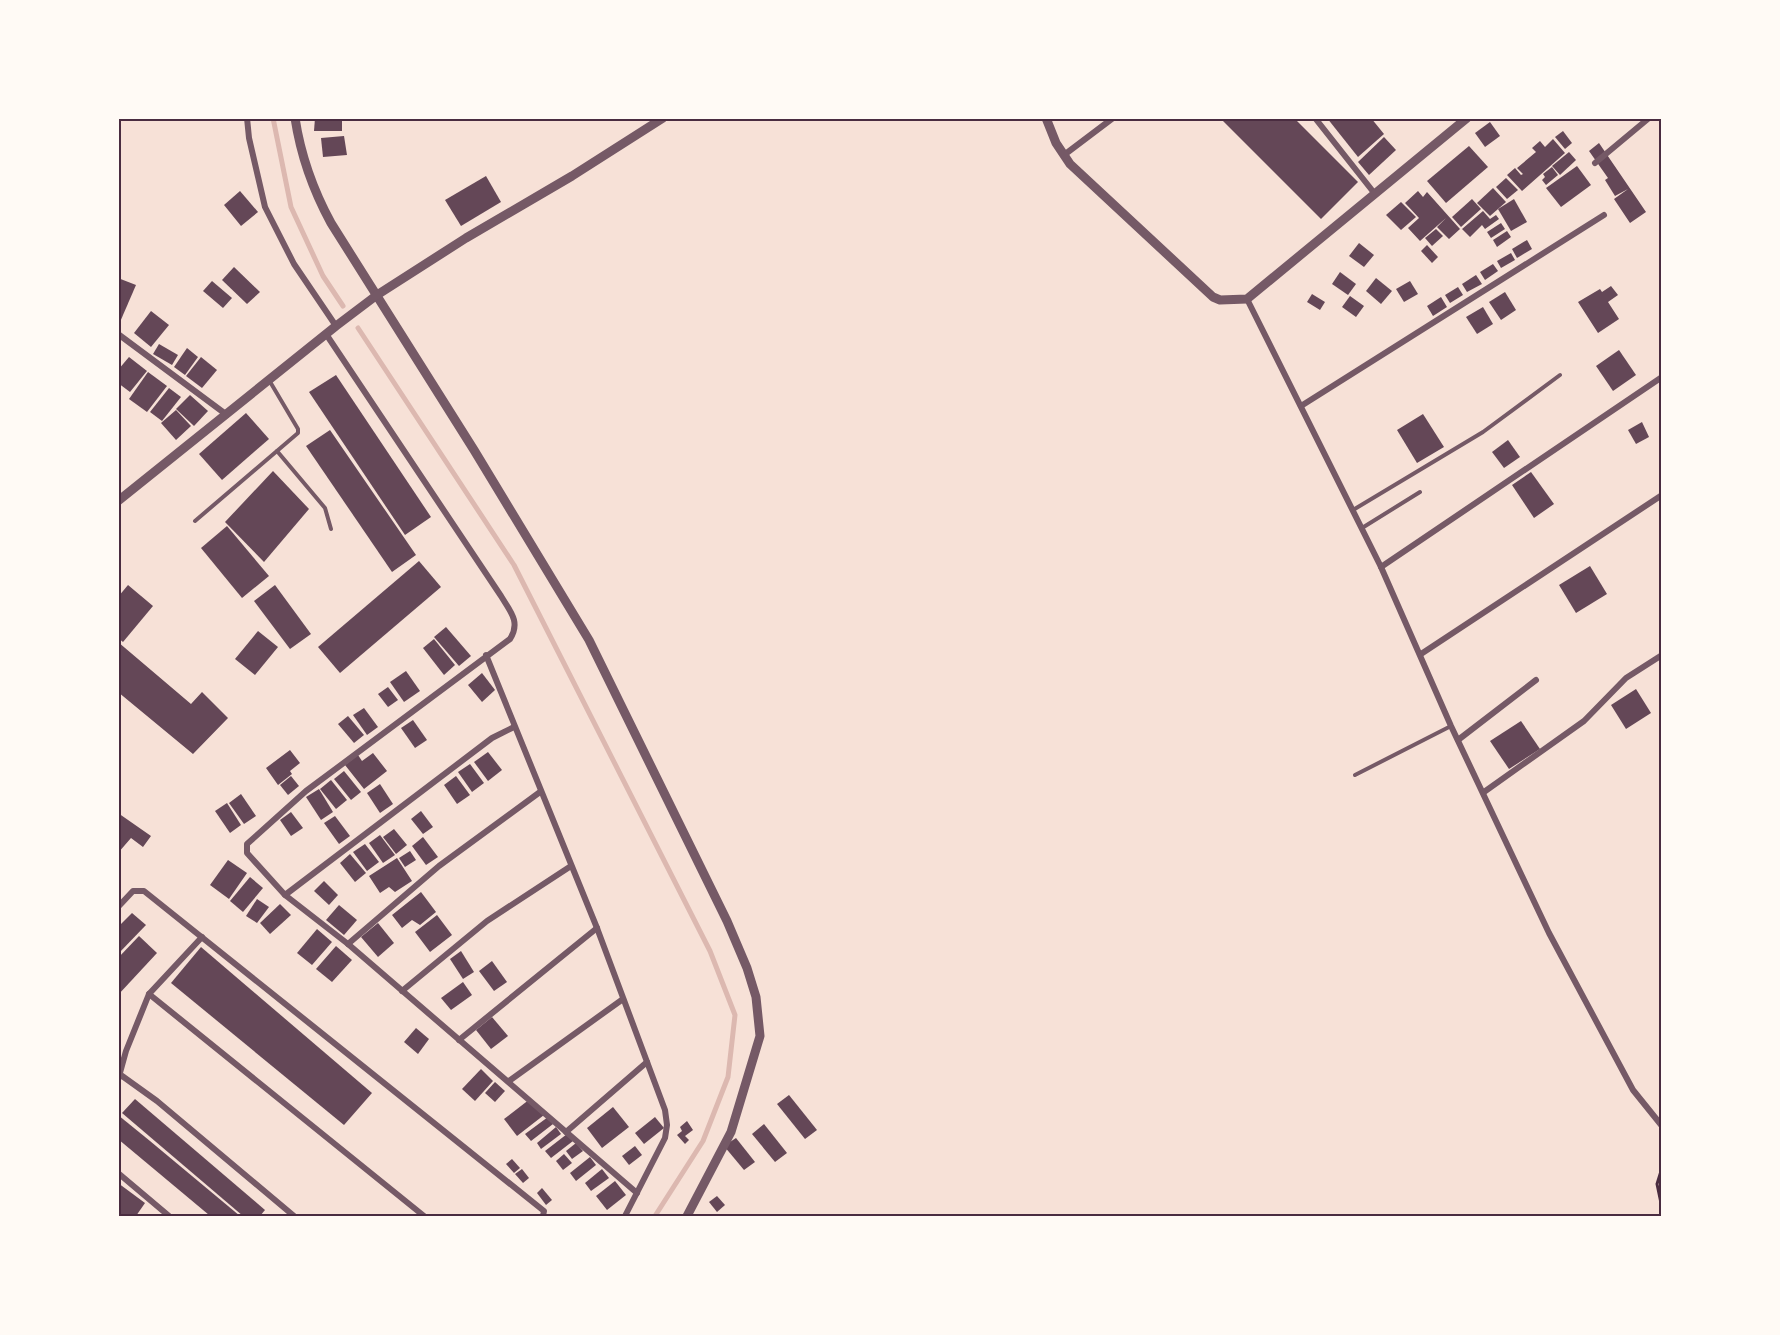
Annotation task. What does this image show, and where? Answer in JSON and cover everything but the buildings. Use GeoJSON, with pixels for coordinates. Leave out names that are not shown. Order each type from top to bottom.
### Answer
{"type":"FeatureCollection","features":[{"type":"Feature","properties":{"kind":"street"},"geometry":{"type":"LineString","coordinates":[[247,118],[255,167],[265,207],[294,264],[336,326]]}},
{"type":"Feature","properties":{"kind":"street"},"geometry":{"type":"LineString","coordinates":[[295,118],[306,169],[315,194],[486,469],[588,640],[727,921],[747,969],[756,997],[760,1036],[731,1132],[687,1216]]}},
{"type":"Feature","properties":{"kind":"street"},"geometry":{"type":"LineString","coordinates":[[118,501],[336,326],[377,296],[466,238],[582,170],[663,118]]}},
{"type":"Feature","properties":{"kind":"street"},"geometry":{"type":"LineString","coordinates":[[1046,118],[1056,143],[1070,164],[1213,297],[1220,300],[1247,299],[1467,118]]}},
{"type":"Feature","properties":{"kind":"street"},"geometry":{"type":"LineString","coordinates":[[1064,155],[1113,118]]}},
{"type":"Feature","properties":{"kind":"street"},"geometry":{"type":"LineString","coordinates":[[1315,118],[1375,194]]}},
{"type":"Feature","properties":{"kind":"street"},"geometry":{"type":"LineString","coordinates":[[1595,163],[1649,118]]}},
{"type":"Feature","properties":{"kind":"street"},"geometry":{"type":"LineString","coordinates":[[1301,406],[1604,215]]}},
{"type":"Feature","properties":{"kind":"street"},"geometry":{"type":"LineString","coordinates":[[1247,299],[1381,567],[1451,726],[1549,933],[1634,1090],[1662,1126]]}},
{"type":"Feature","properties":{"kind":"street"},"geometry":{"type":"LineString","coordinates":[[118,334],[227,415]]}},
{"type":"Feature","properties":{"kind":"street"},"geometry":{"type":"LineString","coordinates":[[326,334],[475,556],[514,618],[515,631],[510,639],[306,791],[247,844],[247,853],[285,895],[348,944],[637,1193]]}},
{"type":"Feature","properties":{"kind":"street"},"geometry":{"type":"LineString","coordinates":[[1381,567],[1662,377]]}},
{"type":"Feature","properties":{"kind":"street"},"geometry":{"type":"LineString","coordinates":[[1421,654],[1662,495]]}},
{"type":"Feature","properties":{"kind":"street"},"geometry":{"type":"LineString","coordinates":[[486,655],[597,928],[665,1110],[667,1125],[665,1138],[625,1216]]}},
{"type":"Feature","properties":{"kind":"street"},"geometry":{"type":"LineString","coordinates":[[1484,792],[1584,721],[1626,678],[1662,656]]}},
{"type":"Feature","properties":{"kind":"street"},"geometry":{"type":"LineString","coordinates":[[1458,740],[1536,680]]}},
{"type":"Feature","properties":{"kind":"street"},"geometry":{"type":"LineString","coordinates":[[285,895],[492,738],[514,727]]}},
{"type":"Feature","properties":{"kind":"street"},"geometry":{"type":"LineString","coordinates":[[348,944],[439,866],[540,792]]}},
{"type":"Feature","properties":{"kind":"street"},"geometry":{"type":"LineString","coordinates":[[402,991],[487,921],[571,866]]}},
{"type":"Feature","properties":{"kind":"street"},"geometry":{"type":"LineString","coordinates":[[118,907],[133,891],[144,891],[544,1211],[543,1216]]}},
{"type":"Feature","properties":{"kind":"street"},"geometry":{"type":"LineString","coordinates":[[459,1040],[597,928]]}},
{"type":"Feature","properties":{"kind":"street"},"geometry":{"type":"LineString","coordinates":[[202,938],[149,994],[126,1051],[119,1076],[157,1101],[294,1216]]}},
{"type":"Feature","properties":{"kind":"street"},"geometry":{"type":"LineString","coordinates":[[149,994],[424,1216]]}},
{"type":"Feature","properties":{"kind":"street"},"geometry":{"type":"LineString","coordinates":[[509,1081],[623,999]]}},
{"type":"Feature","properties":{"kind":"street"},"geometry":{"type":"LineString","coordinates":[[566,1132],[647,1062]]}},
{"type":"Feature","properties":{"kind":"street"},"geometry":{"type":"LineString","coordinates":[[118,1173],[169,1216]]}},
{"type":"Feature","properties":{"kind":"lane"},"geometry":{"type":"LineString","coordinates":[[1353,510],[1483,432],[1560,375]]}},
{"type":"Feature","properties":{"kind":"lane"},"geometry":{"type":"LineString","coordinates":[[195,521],[298,434],[299,430],[269,380]]}},
{"type":"Feature","properties":{"kind":"lane"},"geometry":{"type":"LineString","coordinates":[[277,451],[325,508],[331,529]]}},
{"type":"Feature","properties":{"kind":"lane"},"geometry":{"type":"LineString","coordinates":[[1361,528],[1420,492]]}},
{"type":"Feature","properties":{"kind":"lane"},"geometry":{"type":"LineString","coordinates":[[1355,776],[1451,726]]}},
{"type":"Feature","properties":{"kind":"path"},"geometry":{"type":"LineString","coordinates":[[1662,1168],[1657,1184],[1662,1208]]}},
{"type":"Feature","properties":{"kind":"waterway"},"geometry":{"type":"LineString","coordinates":[[273,118],[291,207],[323,276],[343,306]]}},
{"type":"Feature","properties":{"kind":"waterway"},"geometry":{"type":"LineString","coordinates":[[358,328],[514,565],[710,951],[735,1015],[728,1077],[703,1141],[655,1216]]}}]}
